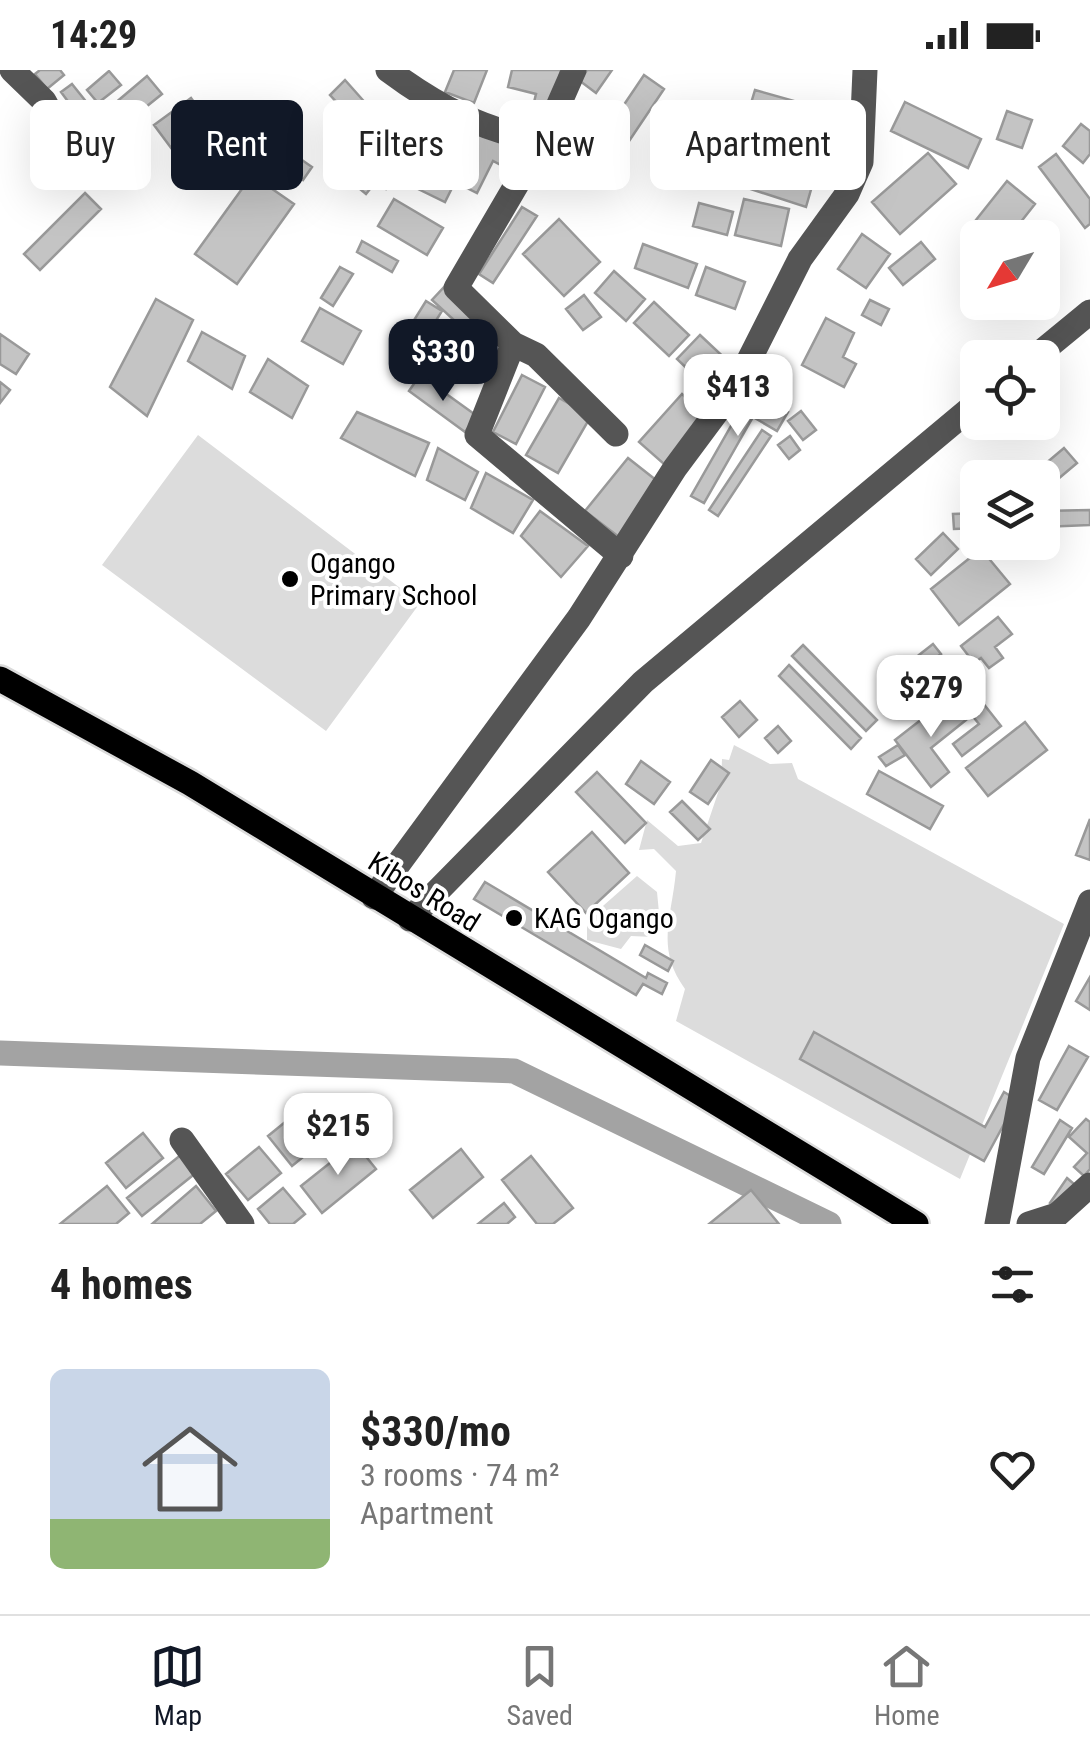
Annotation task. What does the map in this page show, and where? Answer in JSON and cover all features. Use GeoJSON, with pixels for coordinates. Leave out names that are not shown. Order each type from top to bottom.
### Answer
{"type":"FeatureCollection","features":[{"type":"Feature","properties":{"kind":"main road","name":"Kibos Road"},"geometry":{"type":"LineString","coordinates":[[0,679],[190,782],[410,920],[916,1224]]}},
{"type":"Feature","properties":{"kind":"street"},"geometry":{"type":"LineString","coordinates":[[12,70],[43,100]]}},
{"type":"Feature","properties":{"kind":"street"},"geometry":{"type":"LineString","coordinates":[[388,70],[420,94],[499,134]]}},
{"type":"Feature","properties":{"kind":"street"},"geometry":{"type":"LineString","coordinates":[[560,100],[574,70]]}},
{"type":"Feature","properties":{"kind":"street"},"geometry":{"type":"LineString","coordinates":[[374,897],[620,556],[675,468],[736,386],[800,259],[848,194],[861,162],[865,70]]}},
{"type":"Feature","properties":{"kind":"street"},"geometry":{"type":"LineString","coordinates":[[513,190],[456,288],[513,344],[536,355],[616,434]]}},
{"type":"Feature","properties":{"kind":"street"},"geometry":{"type":"LineString","coordinates":[[1056,340],[1090,312]]}},
{"type":"Feature","properties":{"kind":"street"},"geometry":{"type":"LineString","coordinates":[[513,344],[477,435],[620,556]]}},
{"type":"Feature","properties":{"kind":"street"},"geometry":{"type":"LineString","coordinates":[[410,920],[643,682],[960,417]]}},
{"type":"Feature","properties":{"kind":"street"},"geometry":{"type":"LineString","coordinates":[[996,1224],[1028,1058],[1090,902]]}},
{"type":"Feature","properties":{"kind":"street"},"geometry":{"type":"LineString","coordinates":[[182,1140],[242,1224]]}},
{"type":"Feature","properties":{"kind":"street"},"geometry":{"type":"LineString","coordinates":[[1029,1224],[1064,1219],[1090,1185]]}},
{"type":"Feature","properties":{"kind":"shaded area"},"geometry":{"type":"Polygon","coordinates":[[[198,435],[420,603],[326,731],[102,565],[198,435]]]}},
{"type":"Feature","properties":{"kind":"shaded area"},"geometry":{"type":"Polygon","coordinates":[[[734,745],[770,764],[792,763],[798,779],[1064,924],[960,1179],[676,1021],[685,989],[670,960],[668,946],[676,871],[654,849],[639,850],[647,820],[678,846],[701,843],[721,784],[722,759],[729,760],[734,745]]]}},
{"type":"Feature","properties":{"kind":"shaded area"},"geometry":{"type":"Polygon","coordinates":[[[637,876],[657,892],[660,923],[653,937],[631,936],[621,949],[587,940],[587,920],[637,876]]]}},
{"type":"Feature","properties":{"kind":"building"},"geometry":{"type":"Polygon","coordinates":[[[40,70],[60,70],[64,75],[47,89],[35,74],[40,70]]]}},
{"type":"Feature","properties":{"kind":"building"},"geometry":{"type":"Polygon","coordinates":[[[454,70],[487,70],[475,100],[445,92],[454,70]]]}},
{"type":"Feature","properties":{"kind":"building"},"geometry":{"type":"Polygon","coordinates":[[[512,70],[561,70],[554,100],[535,100],[536,94],[508,87],[512,70]]]}},
{"type":"Feature","properties":{"kind":"building"},"geometry":{"type":"Polygon","coordinates":[[[587,70],[612,70],[596,93],[580,81],[587,70]]]}},
{"type":"Feature","properties":{"kind":"building"},"geometry":{"type":"Polygon","coordinates":[[[109,71],[121,85],[102,100],[95,100],[87,90],[109,71]]]}},
{"type":"Feature","properties":{"kind":"building"},"geometry":{"type":"Polygon","coordinates":[[[644,75],[664,89],[657,100],[650,100],[650,110],[630,140],[630,100],[644,75]]]}},
{"type":"Feature","properties":{"kind":"building"},"geometry":{"type":"Polygon","coordinates":[[[147,76],[162,94],[151,103],[119,100],[147,76]]]}},
{"type":"Feature","properties":{"kind":"building"},"geometry":{"type":"Polygon","coordinates":[[[345,80],[363,100],[335,100],[330,95],[345,80]]]}},
{"type":"Feature","properties":{"kind":"building"},"geometry":{"type":"Polygon","coordinates":[[[72,84],[85,100],[67,100],[61,92],[72,84]]]}},
{"type":"Feature","properties":{"kind":"building"},"geometry":{"type":"Polygon","coordinates":[[[755,90],[791,100],[752,100],[755,90]]]}},
{"type":"Feature","properties":{"kind":"building"},"geometry":{"type":"Polygon","coordinates":[[[905,102],[981,139],[968,168],[891,131],[905,102]]]}},
{"type":"Feature","properties":{"kind":"building"},"geometry":{"type":"Polygon","coordinates":[[[1007,111],[1032,120],[1022,148],[997,139],[1007,111]]]}},
{"type":"Feature","properties":{"kind":"building"},"geometry":{"type":"Polygon","coordinates":[[[171,113],[171,148],[154,125],[171,113]]]}},
{"type":"Feature","properties":{"kind":"building"},"geometry":{"type":"Polygon","coordinates":[[[1081,124],[1090,131],[1090,154],[1083,163],[1063,146],[1081,124]]]}},
{"type":"Feature","properties":{"kind":"building"},"geometry":{"type":"Polygon","coordinates":[[[479,130],[499,140],[499,164],[493,161],[479,189],[479,130]]]}},
{"type":"Feature","properties":{"kind":"building"},"geometry":{"type":"Polygon","coordinates":[[[928,153],[956,184],[900,234],[872,202],[928,153]]]}},
{"type":"Feature","properties":{"kind":"building"},"geometry":{"type":"Polygon","coordinates":[[[1056,154],[1090,199],[1090,224],[1085,228],[1039,167],[1056,154]]]}},
{"type":"Feature","properties":{"kind":"building"},"geometry":{"type":"Polygon","coordinates":[[[303,161],[312,167],[303,180],[303,161]]]}},
{"type":"Feature","properties":{"kind":"building"},"geometry":{"type":"Polygon","coordinates":[[[1007,181],[1035,204],[1022,220],[976,220],[1007,181]]]}},
{"type":"Feature","properties":{"kind":"building"},"geometry":{"type":"Polygon","coordinates":[[[241,190],[274,190],[294,204],[237,284],[195,254],[241,190]]]}},
{"type":"Feature","properties":{"kind":"building"},"geometry":{"type":"Polygon","coordinates":[[[420,190],[451,190],[445,202],[420,190]]]}},
{"type":"Feature","properties":{"kind":"building"},"geometry":{"type":"Polygon","coordinates":[[[754,190],[811,190],[806,207],[754,190]]]}},
{"type":"Feature","properties":{"kind":"building"},"geometry":{"type":"Polygon","coordinates":[[[85,193],[101,209],[40,270],[24,254],[85,193]]]}},
{"type":"Feature","properties":{"kind":"building"},"geometry":{"type":"Polygon","coordinates":[[[394,199],[443,228],[427,255],[378,226],[394,199]]]}},
{"type":"Feature","properties":{"kind":"building"},"geometry":{"type":"Polygon","coordinates":[[[744,199],[789,209],[781,246],[735,235],[744,199]]]}},
{"type":"Feature","properties":{"kind":"building"},"geometry":{"type":"Polygon","coordinates":[[[699,203],[733,212],[727,235],[693,226],[699,203]]]}},
{"type":"Feature","properties":{"kind":"building"},"geometry":{"type":"Polygon","coordinates":[[[522,207],[537,216],[493,283],[479,274],[522,207]]]}},
{"type":"Feature","properties":{"kind":"building"},"geometry":{"type":"Polygon","coordinates":[[[559,219],[600,262],[564,296],[523,254],[559,219]]]}},
{"type":"Feature","properties":{"kind":"building"},"geometry":{"type":"Polygon","coordinates":[[[862,234],[890,254],[866,288],[838,269],[862,234]]]}},
{"type":"Feature","properties":{"kind":"building"},"geometry":{"type":"Polygon","coordinates":[[[362,241],[398,261],[392,272],[357,252],[362,241]]]}},
{"type":"Feature","properties":{"kind":"building"},"geometry":{"type":"Polygon","coordinates":[[[921,242],[935,259],[903,285],[889,268],[921,242]]]}},
{"type":"Feature","properties":{"kind":"building"},"geometry":{"type":"Polygon","coordinates":[[[643,244],[697,264],[688,288],[635,268],[643,244]]]}},
{"type":"Feature","properties":{"kind":"building"},"geometry":{"type":"Polygon","coordinates":[[[340,267],[353,274],[333,306],[321,298],[340,267]]]}},
{"type":"Feature","properties":{"kind":"building"},"geometry":{"type":"Polygon","coordinates":[[[706,267],[745,282],[735,309],[696,295],[706,267]]]}},
{"type":"Feature","properties":{"kind":"building"},"geometry":{"type":"Polygon","coordinates":[[[614,271],[645,299],[626,321],[595,293],[614,271]]]}},
{"type":"Feature","properties":{"kind":"building"},"geometry":{"type":"Polygon","coordinates":[[[445,286],[481,319],[468,333],[432,300],[445,286]]]}},
{"type":"Feature","properties":{"kind":"building"},"geometry":{"type":"Polygon","coordinates":[[[584,295],[601,317],[583,330],[566,309],[584,295]]]}},
{"type":"Feature","properties":{"kind":"building"},"geometry":{"type":"Polygon","coordinates":[[[156,299],[193,320],[147,416],[110,387],[156,299]]]}},
{"type":"Feature","properties":{"kind":"building"},"geometry":{"type":"Polygon","coordinates":[[[870,300],[889,309],[881,325],[862,315],[870,300]]]}},
{"type":"Feature","properties":{"kind":"building"},"geometry":{"type":"Polygon","coordinates":[[[426,301],[442,311],[412,359],[396,349],[426,301]]]}},
{"type":"Feature","properties":{"kind":"building"},"geometry":{"type":"Polygon","coordinates":[[[654,302],[689,335],[669,356],[634,323],[654,302]]]}},
{"type":"Feature","properties":{"kind":"building"},"geometry":{"type":"Polygon","coordinates":[[[320,308],[361,331],[343,364],[302,341],[320,308]]]}},
{"type":"Feature","properties":{"kind":"building"},"geometry":{"type":"Polygon","coordinates":[[[826,318],[854,333],[843,357],[856,364],[844,387],[802,365],[826,318]]]}},
{"type":"Feature","properties":{"kind":"building"},"geometry":{"type":"Polygon","coordinates":[[[202,332],[245,356],[232,389],[188,361],[202,332]]]}},
{"type":"Feature","properties":{"kind":"building"},"geometry":{"type":"Polygon","coordinates":[[[0,334],[29,354],[16,374],[0,364],[0,334]]]}},
{"type":"Feature","properties":{"kind":"building"},"geometry":{"type":"Polygon","coordinates":[[[700,335],[731,364],[708,389],[677,359],[700,335]]]}},
{"type":"Feature","properties":{"kind":"building"},"geometry":{"type":"Polygon","coordinates":[[[268,359],[308,386],[292,418],[250,392],[268,359]]]}},
{"type":"Feature","properties":{"kind":"building"},"geometry":{"type":"Polygon","coordinates":[[[420,375],[477,416],[465,432],[409,391],[420,375]]]}},
{"type":"Feature","properties":{"kind":"building"},"geometry":{"type":"Polygon","coordinates":[[[522,375],[545,387],[516,444],[493,432],[522,375]]]}},
{"type":"Feature","properties":{"kind":"building"},"geometry":{"type":"Polygon","coordinates":[[[0,382],[10,390],[0,403],[0,382]]]}},
{"type":"Feature","properties":{"kind":"building"},"geometry":{"type":"Polygon","coordinates":[[[751,391],[788,412],[777,431],[753,417],[704,503],[691,496],[751,391]]]}},
{"type":"Feature","properties":{"kind":"building"},"geometry":{"type":"Polygon","coordinates":[[[682,394],[706,415],[664,464],[639,442],[682,394]]]}},
{"type":"Feature","properties":{"kind":"building"},"geometry":{"type":"Polygon","coordinates":[[[559,398],[591,416],[558,473],[526,455],[559,398]]]}},
{"type":"Feature","properties":{"kind":"building"},"geometry":{"type":"Polygon","coordinates":[[[801,411],[816,430],[803,440],[788,421],[801,411]]]}},
{"type":"Feature","properties":{"kind":"building"},"geometry":{"type":"Polygon","coordinates":[[[357,412],[429,443],[415,476],[341,438],[357,412]]]}},
{"type":"Feature","properties":{"kind":"building"},"geometry":{"type":"Polygon","coordinates":[[[762,430],[771,436],[718,516],[709,510],[762,430]]]}},
{"type":"Feature","properties":{"kind":"building"},"geometry":{"type":"Polygon","coordinates":[[[790,436],[800,450],[789,459],[778,445],[790,436]]]}},
{"type":"Feature","properties":{"kind":"building"},"geometry":{"type":"Polygon","coordinates":[[[438,448],[478,472],[465,500],[427,480],[438,448]]]}},
{"type":"Feature","properties":{"kind":"building"},"geometry":{"type":"Polygon","coordinates":[[[1064,448],[1077,463],[1060,477],[1060,460],[1050,460],[1064,448]]]}},
{"type":"Feature","properties":{"kind":"building"},"geometry":{"type":"Polygon","coordinates":[[[628,458],[661,484],[619,537],[585,511],[628,458]]]}},
{"type":"Feature","properties":{"kind":"building"},"geometry":{"type":"Polygon","coordinates":[[[486,473],[533,500],[513,533],[471,508],[486,473]]]}},
{"type":"Feature","properties":{"kind":"building"},"geometry":{"type":"Polygon","coordinates":[[[1090,510],[1090,525],[1060,526],[1060,511],[1090,510]]]}},
{"type":"Feature","properties":{"kind":"building"},"geometry":{"type":"Polygon","coordinates":[[[540,511],[588,546],[561,577],[521,536],[540,511]]]}},
{"type":"Feature","properties":{"kind":"building"},"geometry":{"type":"Polygon","coordinates":[[[953,514],[960,514],[960,529],[954,529],[953,514]]]}},
{"type":"Feature","properties":{"kind":"building"},"geometry":{"type":"Polygon","coordinates":[[[943,533],[958,549],[931,575],[916,559],[943,533]]]}},
{"type":"Feature","properties":{"kind":"building"},"geometry":{"type":"Polygon","coordinates":[[[967,560],[990,560],[1010,584],[959,625],[931,589],[967,560]]]}},
{"type":"Feature","properties":{"kind":"building"},"geometry":{"type":"Polygon","coordinates":[[[998,617],[1012,634],[995,647],[1003,658],[989,668],[981,658],[974,663],[961,646],[998,617]]]}},
{"type":"Feature","properties":{"kind":"building"},"geometry":{"type":"Polygon","coordinates":[[[933,644],[941,654],[927,664],[919,655],[933,644]]]}},
{"type":"Feature","properties":{"kind":"building"},"geometry":{"type":"Polygon","coordinates":[[[803,645],[877,720],[866,731],[792,656],[803,645]]]}},
{"type":"Feature","properties":{"kind":"building"},"geometry":{"type":"Polygon","coordinates":[[[789,665],[861,738],[851,749],[779,676],[789,665]]]}},
{"type":"Feature","properties":{"kind":"building"},"geometry":{"type":"Polygon","coordinates":[[[975,693],[1001,726],[962,756],[953,744],[979,724],[962,703],[975,693]]]}},
{"type":"Feature","properties":{"kind":"building"},"geometry":{"type":"Polygon","coordinates":[[[949,698],[966,720],[931,748],[949,772],[931,787],[895,740],[949,698]]]}},
{"type":"Feature","properties":{"kind":"building"},"geometry":{"type":"Polygon","coordinates":[[[740,701],[757,720],[739,737],[722,717],[740,701]]]}},
{"type":"Feature","properties":{"kind":"building"},"geometry":{"type":"Polygon","coordinates":[[[1025,722],[1047,750],[988,796],[966,768],[1025,722]]]}},
{"type":"Feature","properties":{"kind":"building"},"geometry":{"type":"Polygon","coordinates":[[[778,726],[791,741],[778,753],[765,738],[778,726]]]}},
{"type":"Feature","properties":{"kind":"building"},"geometry":{"type":"Polygon","coordinates":[[[898,745],[905,755],[886,766],[879,757],[898,745]]]}},
{"type":"Feature","properties":{"kind":"building"},"geometry":{"type":"Polygon","coordinates":[[[711,760],[729,773],[708,804],[690,792],[711,760]]]}},
{"type":"Feature","properties":{"kind":"building"},"geometry":{"type":"Polygon","coordinates":[[[641,761],[670,782],[654,804],[626,784],[641,761]]]}},
{"type":"Feature","properties":{"kind":"building"},"geometry":{"type":"Polygon","coordinates":[[[879,771],[943,806],[930,829],[867,794],[879,771]]]}},
{"type":"Feature","properties":{"kind":"building"},"geometry":{"type":"Polygon","coordinates":[[[597,772],[646,823],[625,843],[576,792],[597,772]]]}},
{"type":"Feature","properties":{"kind":"building"},"geometry":{"type":"Polygon","coordinates":[[[682,801],[710,829],[698,840],[670,812],[682,801]]]}},
{"type":"Feature","properties":{"kind":"building"},"geometry":{"type":"Polygon","coordinates":[[[1090,819],[1090,860],[1076,855],[1090,819]]]}},
{"type":"Feature","properties":{"kind":"building"},"geometry":{"type":"Polygon","coordinates":[[[592,832],[629,873],[586,913],[548,872],[592,832]]]}},
{"type":"Feature","properties":{"kind":"building"},"geometry":{"type":"Polygon","coordinates":[[[485,882],[646,978],[648,973],[667,983],[662,994],[643,984],[636,995],[474,899],[485,882]]]}},
{"type":"Feature","properties":{"kind":"building"},"geometry":{"type":"Polygon","coordinates":[[[645,945],[673,961],[668,971],[640,955],[645,945]]]}},
{"type":"Feature","properties":{"kind":"building"},"geometry":{"type":"Polygon","coordinates":[[[1090,977],[1090,1010],[1076,1001],[1090,977]]]}},
{"type":"Feature","properties":{"kind":"building"},"geometry":{"type":"Polygon","coordinates":[[[814,1032],[985,1127],[1004,1092],[1017,1100],[984,1161],[800,1059],[814,1032]]]}},
{"type":"Feature","properties":{"kind":"building"},"geometry":{"type":"Polygon","coordinates":[[[1069,1046],[1088,1057],[1057,1110],[1039,1100],[1069,1046]]]}},
{"type":"Feature","properties":{"kind":"building"},"geometry":{"type":"Polygon","coordinates":[[[316,1097],[340,1127],[292,1166],[268,1136],[316,1097]]]}},
{"type":"Feature","properties":{"kind":"building"},"geometry":{"type":"Polygon","coordinates":[[[1086,1119],[1090,1122],[1090,1169],[1084,1176],[1074,1167],[1087,1153],[1069,1137],[1086,1119]]]}},
{"type":"Feature","properties":{"kind":"building"},"geometry":{"type":"Polygon","coordinates":[[[1060,1120],[1072,1128],[1044,1174],[1032,1167],[1060,1120]]]}},
{"type":"Feature","properties":{"kind":"building"},"geometry":{"type":"Polygon","coordinates":[[[143,1133],[163,1158],[126,1188],[106,1163],[143,1133]]]}},
{"type":"Feature","properties":{"kind":"building"},"geometry":{"type":"Polygon","coordinates":[[[355,1143],[376,1169],[322,1213],[301,1186],[355,1143]]]}},
{"type":"Feature","properties":{"kind":"building"},"geometry":{"type":"Polygon","coordinates":[[[259,1147],[281,1173],[248,1200],[226,1174],[259,1147]]]}},
{"type":"Feature","properties":{"kind":"building"},"geometry":{"type":"Polygon","coordinates":[[[461,1149],[483,1177],[433,1218],[410,1190],[461,1149]]]}},
{"type":"Feature","properties":{"kind":"building"},"geometry":{"type":"Polygon","coordinates":[[[182,1154],[197,1172],[142,1216],[127,1198],[182,1154]]]}},
{"type":"Feature","properties":{"kind":"building"},"geometry":{"type":"Polygon","coordinates":[[[531,1156],[573,1208],[553,1224],[537,1224],[502,1180],[531,1156]]]}},
{"type":"Feature","properties":{"kind":"building"},"geometry":{"type":"Polygon","coordinates":[[[1067,1178],[1074,1184],[1058,1208],[1050,1203],[1067,1178]]]}},
{"type":"Feature","properties":{"kind":"building"},"geometry":{"type":"Polygon","coordinates":[[[107,1186],[129,1213],[116,1224],[60,1224],[107,1186]]]}},
{"type":"Feature","properties":{"kind":"building"},"geometry":{"type":"Polygon","coordinates":[[[196,1186],[216,1211],[200,1224],[152,1224],[196,1186]]]}},
{"type":"Feature","properties":{"kind":"building"},"geometry":{"type":"Polygon","coordinates":[[[283,1188],[305,1214],[293,1224],[270,1224],[258,1209],[283,1188]]]}},
{"type":"Feature","properties":{"kind":"building"},"geometry":{"type":"Polygon","coordinates":[[[751,1190],[779,1224],[709,1224],[751,1190]]]}},
{"type":"Feature","properties":{"kind":"building"},"geometry":{"type":"Polygon","coordinates":[[[504,1203],[515,1217],[507,1224],[478,1224],[504,1203]]]}},
{"type":"Feature","properties":{"kind":"waterway"},"geometry":{"type":"LineString","coordinates":[[0,1053],[514,1071],[829,1224]]}},
{"type":"Feature","properties":{"kind":"place","name":"Ogango Primary School"},"geometry":{"type":"Point","coordinates":[290,579]}},
{"type":"Feature","properties":{"kind":"place","name":"KAG Ogango"},"geometry":{"type":"Point","coordinates":[514,918]}}]}
